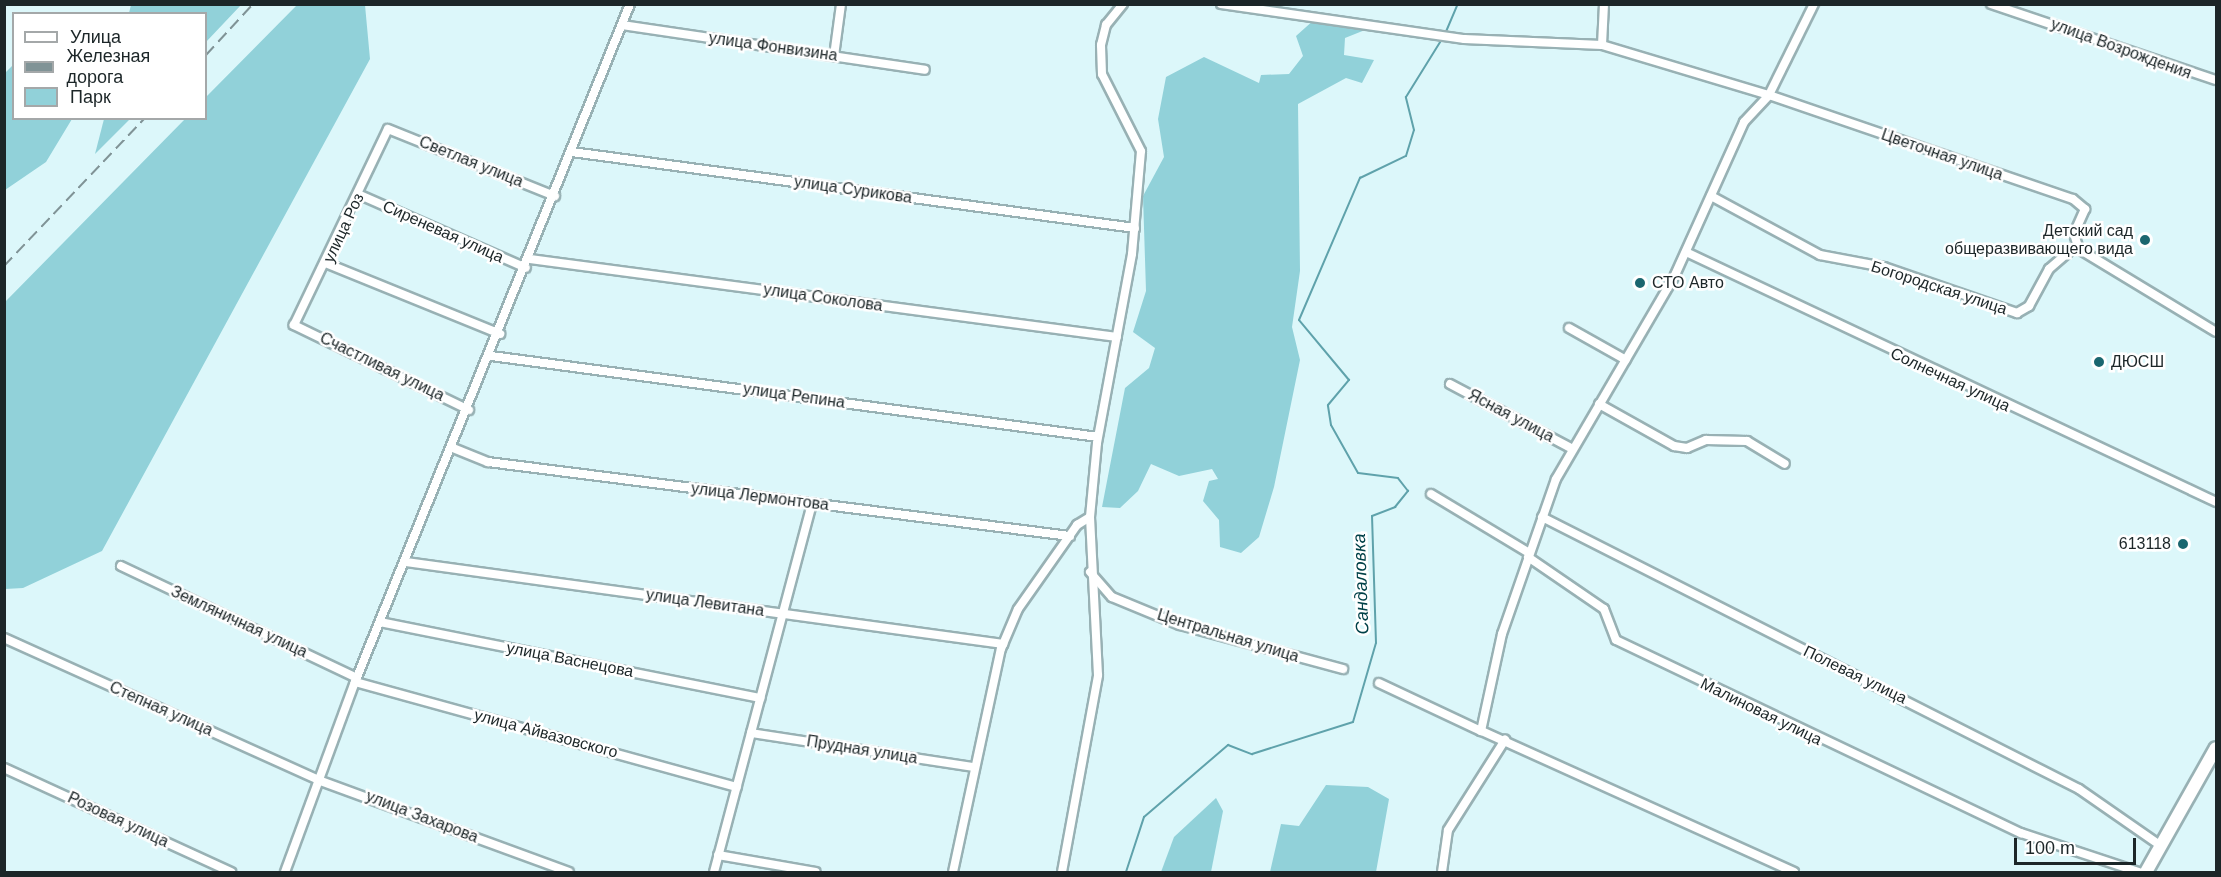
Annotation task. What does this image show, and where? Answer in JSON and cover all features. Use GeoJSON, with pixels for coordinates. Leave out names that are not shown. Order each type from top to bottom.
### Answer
{"type":"FeatureCollection","features":[{"type":"Feature","properties":{"kind":"highway"},"geometry":{"type":"LineString","coordinates":[[2146,873],[2217,748]]}},
{"type":"Feature","properties":{"kind":"street"},"geometry":{"type":"LineString","coordinates":[[285,873],[356,680],[500,334],[630,4]]}},
{"type":"Feature","properties":{"kind":"street"},"geometry":{"type":"LineString","coordinates":[[834,56],[841,4]]}},
{"type":"Feature","properties":{"kind":"street"},"geometry":{"type":"LineString","coordinates":[[1062,872],[1098,675],[1090,571],[1090,517],[1098,437],[1135,228],[1141,151],[1102,64],[1106,25],[1123,4]]}},
{"type":"Feature","properties":{"kind":"street","name":"Цветочная улица"},"geometry":{"type":"LineString","coordinates":[[1221,4],[1455,38],[1602,45],[1769,95],[2073,199],[2085,210],[2074,234],[2077,245]]}},
{"type":"Feature","properties":{"kind":"street"},"geometry":{"type":"LineString","coordinates":[[1602,45],[1604,4]]}},
{"type":"Feature","properties":{"kind":"street"},"geometry":{"type":"LineString","coordinates":[[1481,731],[1502,634],[1542,517],[1571,448],[1626,360],[1686,252],[1744,122],[1769,95],[1814,4]]}},
{"type":"Feature","properties":{"kind":"street","name":"улица Возрождения"},"geometry":{"type":"LineString","coordinates":[[1991,4],[2217,80]]}},
{"type":"Feature","properties":{"kind":"street","name":"улица Фонвизина"},"geometry":{"type":"LineString","coordinates":[[622,25],[925,70]]}},
{"type":"Feature","properties":{"kind":"street","name":"улица Роз"},"geometry":{"type":"LineString","coordinates":[[294,325],[328,264],[388,129]]}},
{"type":"Feature","properties":{"kind":"street","name":"Светлая улица"},"geometry":{"type":"LineString","coordinates":[[388,129],[555,196]]}},
{"type":"Feature","properties":{"kind":"street","name":"улица Сурикова"},"geometry":{"type":"LineString","coordinates":[[572,152],[1135,228]]}},
{"type":"Feature","properties":{"kind":"street","name":"Сиреневая улица"},"geometry":{"type":"LineString","coordinates":[[360,195],[528,264]]}},
{"type":"Feature","properties":{"kind":"street","name":"Богородская улица"},"geometry":{"type":"LineString","coordinates":[[1711,196],[1820,255],[1884,267],[2017,313],[2029,306],[2049,269],[2077,245]]}},
{"type":"Feature","properties":{"kind":"street"},"geometry":{"type":"LineString","coordinates":[[2077,245],[2217,332]]}},
{"type":"Feature","properties":{"kind":"street","name":"Солнечная улица"},"geometry":{"type":"LineString","coordinates":[[1686,252],[2217,502]]}},
{"type":"Feature","properties":{"kind":"street"},"geometry":{"type":"LineString","coordinates":[[328,264],[500,334]]}},
{"type":"Feature","properties":{"kind":"street","name":"улица Соколова"},"geometry":{"type":"LineString","coordinates":[[528,264],[1117,337]]}},
{"type":"Feature","properties":{"kind":"street","name":"Счастливая улица"},"geometry":{"type":"LineString","coordinates":[[294,325],[469,410]]}},
{"type":"Feature","properties":{"kind":"street"},"geometry":{"type":"LineString","coordinates":[[1569,328],[1626,360]]}},
{"type":"Feature","properties":{"kind":"street","name":"улица Репина"},"geometry":{"type":"LineString","coordinates":[[491,356],[1098,437]]}},
{"type":"Feature","properties":{"kind":"street","name":"Ясная улица"},"geometry":{"type":"LineString","coordinates":[[1450,384],[1571,448]]}},
{"type":"Feature","properties":{"kind":"street"},"geometry":{"type":"LineString","coordinates":[[1599,404],[1674,446],[1747,441],[1785,464]]}},
{"type":"Feature","properties":{"kind":"street","name":"улица Лермонтова"},"geometry":{"type":"LineString","coordinates":[[453,448],[488,462],[1070,536]]}},
{"type":"Feature","properties":{"kind":"street","name":"Малиновая улица"},"geometry":{"type":"LineString","coordinates":[[1431,494],[1529,555],[1604,609],[1616,640],[2021,833],[2139,873]]}},
{"type":"Feature","properties":{"kind":"street"},"geometry":{"type":"LineString","coordinates":[[714,873],[812,504]]}},
{"type":"Feature","properties":{"kind":"street"},"geometry":{"type":"LineString","coordinates":[[953,873],[973,767],[1003,644],[1018,609],[1070,536],[1090,517]]}},
{"type":"Feature","properties":{"kind":"street","name":"Полевая улица"},"geometry":{"type":"LineString","coordinates":[[1542,517],[2079,789],[2161,846]]}},
{"type":"Feature","properties":{"kind":"street","name":"улица Левитана"},"geometry":{"type":"LineString","coordinates":[[406,562],[1003,644]]}},
{"type":"Feature","properties":{"kind":"street","name":"Земляничная улица"},"geometry":{"type":"LineString","coordinates":[[121,566],[356,680]]}},
{"type":"Feature","properties":{"kind":"street","name":"Центральная улица"},"geometry":{"type":"LineString","coordinates":[[1090,571],[1112,597],[1180,625],[1344,669]]}},
{"type":"Feature","properties":{"kind":"street","name":"улица Васнецова"},"geometry":{"type":"LineString","coordinates":[[380,622],[760,698]]}},
{"type":"Feature","properties":{"kind":"street","name":"Степная улица"},"geometry":{"type":"LineString","coordinates":[[4,638],[318,780]]}},
{"type":"Feature","properties":{"kind":"street","name":"улица Айвазовского"},"geometry":{"type":"LineString","coordinates":[[356,680],[737,787]]}},
{"type":"Feature","properties":{"kind":"street"},"geometry":{"type":"LineString","coordinates":[[1379,683],[1794,873]]}},
{"type":"Feature","properties":{"kind":"street","name":"Прудная улица"},"geometry":{"type":"LineString","coordinates":[[751,733],[973,767]]}},
{"type":"Feature","properties":{"kind":"street"},"geometry":{"type":"LineString","coordinates":[[1442,873],[1448,830],[1505,740]]}},
{"type":"Feature","properties":{"kind":"street","name":"Розовая улица"},"geometry":{"type":"LineString","coordinates":[[4,768],[231,873]]}},
{"type":"Feature","properties":{"kind":"street","name":"улица Захарова"},"geometry":{"type":"LineString","coordinates":[[318,780],[569,873]]}},
{"type":"Feature","properties":{"kind":"street"},"geometry":{"type":"LineString","coordinates":[[718,855],[816,873]]}},
{"type":"Feature","properties":{"kind":"green space"},"geometry":{"type":"Polygon","coordinates":[[[131,4],[241,5],[207,41],[207,12],[129,12],[131,4]]]}},
{"type":"Feature","properties":{"kind":"green space"},"geometry":{"type":"Polygon","coordinates":[[[297,5],[365,5],[370,59],[102,551],[23,588],[5,589],[5,302],[184,120],[207,120],[207,96],[297,5]]]}},
{"type":"Feature","properties":{"kind":"green space"},"geometry":{"type":"Polygon","coordinates":[[[1315,19],[1365,30],[1345,38],[1344,55],[1374,60],[1362,83],[1346,78],[1298,104],[1300,271],[1292,327],[1300,360],[1274,487],[1259,537],[1241,553],[1220,547],[1219,520],[1203,501],[1209,481],[1218,479],[1212,469],[1179,476],[1151,464],[1138,491],[1120,508],[1102,507],[1125,388],[1149,368],[1155,348],[1133,332],[1146,291],[1143,196],[1164,157],[1158,119],[1166,77],[1204,57],[1259,83],[1261,75],[1289,74],[1303,56],[1296,36],[1315,19]]]}},
{"type":"Feature","properties":{"kind":"green space"},"geometry":{"type":"Polygon","coordinates":[[[12,66],[12,120],[71,120],[46,162],[5,190],[5,73],[12,66]]]}},
{"type":"Feature","properties":{"kind":"green space"},"geometry":{"type":"Polygon","coordinates":[[[104,120],[129,120],[95,154],[104,120]]]}},
{"type":"Feature","properties":{"kind":"green space"},"geometry":{"type":"Polygon","coordinates":[[[1326,785],[1368,787],[1389,799],[1376,872],[1270,872],[1281,824],[1299,826],[1326,785]]]}},
{"type":"Feature","properties":{"kind":"green space"},"geometry":{"type":"Polygon","coordinates":[[[1216,798],[1223,811],[1211,872],[1161,872],[1174,837],[1216,798]]]}},
{"type":"Feature","properties":{"kind":"waterway","name":"Сандаловка"},"geometry":{"type":"LineString","coordinates":[[1445,34],[1458,4]]}},
{"type":"Feature","properties":{"kind":"waterway","name":"Сандаловка"},"geometry":{"type":"LineString","coordinates":[[1126,872],[1144,817],[1228,745],[1252,754],[1353,722],[1376,643],[1372,516],[1395,507],[1408,491],[1398,478],[1358,473],[1331,425],[1328,405],[1349,380],[1299,320],[1360,178],[1406,156],[1414,130],[1406,97],[1442,39]]}},
{"type":"Feature","properties":{"kind":"railway"},"geometry":{"type":"LineString","coordinates":[[207,54],[253,4]]}},
{"type":"Feature","properties":{"kind":"railway"},"geometry":{"type":"LineString","coordinates":[[4,266],[143,120]]}},
{"type":"Feature","properties":{"kind":"place","name":"Детский сад общеразвивающего вида"},"geometry":{"type":"Point","coordinates":[2145,240]}},
{"type":"Feature","properties":{"kind":"place","name":"СТО Авто"},"geometry":{"type":"Point","coordinates":[1640,283]}},
{"type":"Feature","properties":{"kind":"place","name":"ДЮСШ"},"geometry":{"type":"Point","coordinates":[2099,362]}},
{"type":"Feature","properties":{"kind":"place","name":"613118"},"geometry":{"type":"Point","coordinates":[2183,544]}}]}
